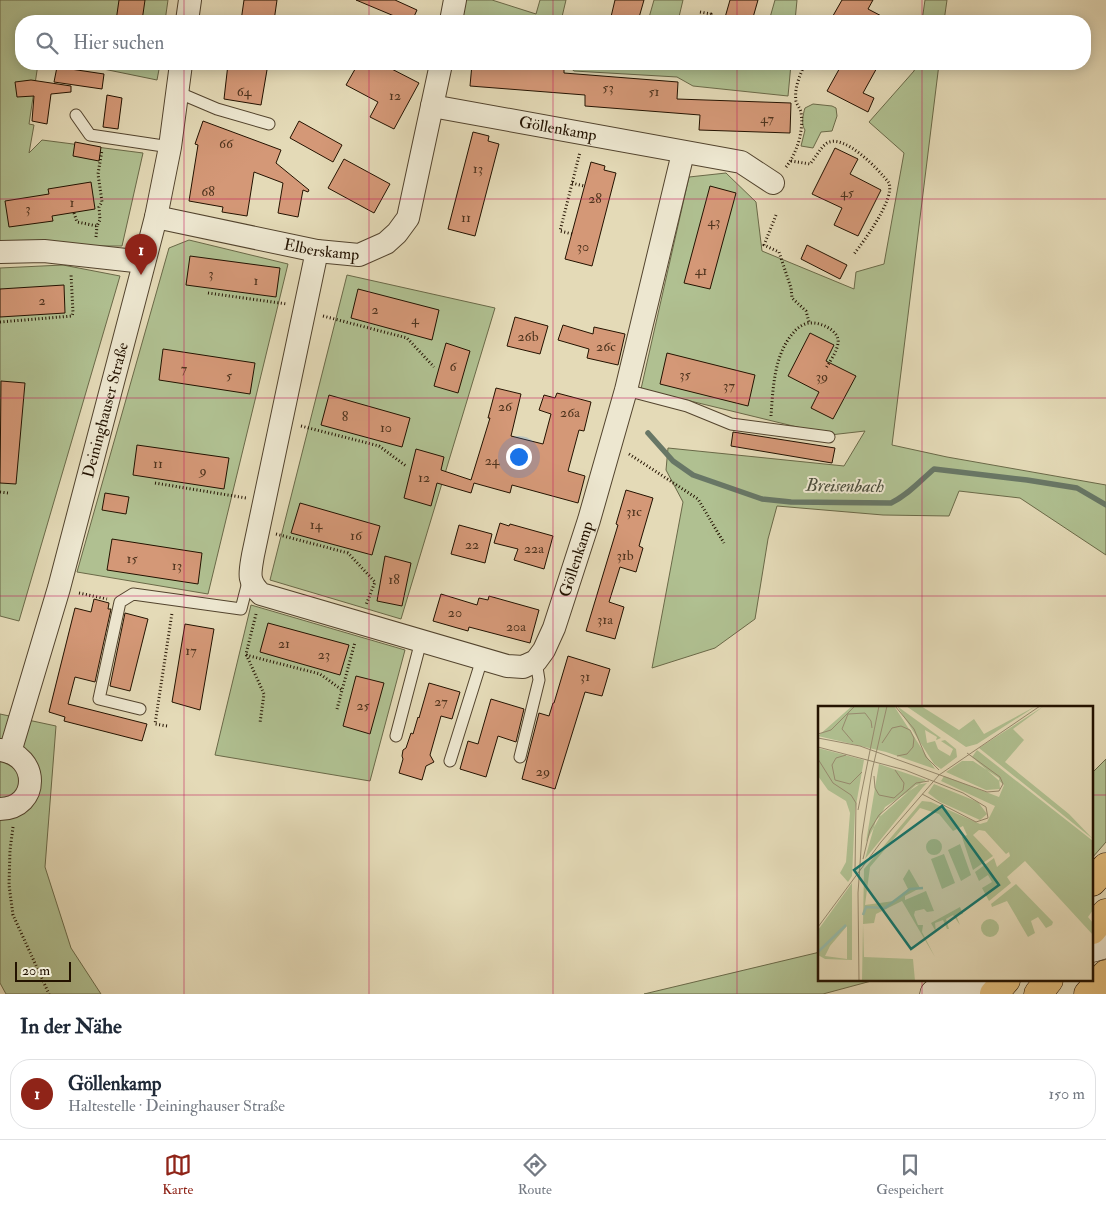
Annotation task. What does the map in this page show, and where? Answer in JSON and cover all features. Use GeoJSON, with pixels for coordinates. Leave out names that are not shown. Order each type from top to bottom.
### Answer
{"type":"FeatureCollection","features":[{"type":"Feature","properties":{"kind":"highway"},"geometry":{"type":"LineString","coordinates":[[1094,880],[1106,867]]}},
{"type":"Feature","properties":{"kind":"highway"},"geometry":{"type":"LineString","coordinates":[[1094,928],[1106,914]]}},
{"type":"Feature","properties":{"kind":"highway"},"geometry":{"type":"LineString","coordinates":[[1088,994],[1106,974]]}},
{"type":"Feature","properties":{"kind":"highway"},"geometry":{"type":"LineString","coordinates":[[1095,994],[1106,979]]}},
{"type":"Feature","properties":{"kind":"highway"},"geometry":{"type":"LineString","coordinates":[[994,994],[1004,982]]}},
{"type":"Feature","properties":{"kind":"highway"},"geometry":{"type":"LineString","coordinates":[[1038,994],[1047,982]]}},
{"type":"Feature","properties":{"kind":"main road"},"geometry":{"type":"LineString","coordinates":[[934,994],[974,982]]}},
{"type":"Feature","properties":{"kind":"street"},"geometry":{"type":"LineString","coordinates":[[189,15],[190,0]]}},
{"type":"Feature","properties":{"kind":"street"},"geometry":{"type":"LineString","coordinates":[[451,15],[455,0]]}},
{"type":"Feature","properties":{"kind":"street","name":"Deininghauser Straße"},"geometry":{"type":"LineString","coordinates":[[8,808],[23,800],[31,782],[30,772],[26,764],[19,756],[5,751],[59,588],[121,356],[156,216],[170,147],[181,70]]}},
{"type":"Feature","properties":{"kind":"street","name":"Elberskamp"},"geometry":{"type":"LineString","coordinates":[[156,216],[317,251],[359,255],[386,243],[397,233],[408,218],[440,70]]}},
{"type":"Feature","properties":{"kind":"street","name":"Göllenkamp"},"geometry":{"type":"LineString","coordinates":[[432,106],[741,162],[772,184]]}},
{"type":"Feature","properties":{"kind":"street","name":"Göllenkamp"},"geometry":{"type":"LineString","coordinates":[[536,661],[544,650],[554,628],[612,442],[683,153]]}},
{"type":"Feature","properties":{"kind":"street"},"geometry":{"type":"LineString","coordinates":[[0,252],[44,251],[144,262]]}},
{"type":"Feature","properties":{"kind":"street"},"geometry":{"type":"LineString","coordinates":[[317,251],[250,574],[253,586],[262,594],[508,666],[523,666],[536,661]]}},
{"type":"Feature","properties":{"kind":"lane"},"geometry":{"type":"LineString","coordinates":[[178,92],[217,109],[269,124]]}},
{"type":"Feature","properties":{"kind":"lane"},"geometry":{"type":"LineString","coordinates":[[76,115],[90,135],[170,147]]}},
{"type":"Feature","properties":{"kind":"lane"},"geometry":{"type":"LineString","coordinates":[[626,390],[687,406],[731,424],[829,437]]}},
{"type":"Feature","properties":{"kind":"lane"},"geometry":{"type":"LineString","coordinates":[[140,709],[99,699],[120,602],[133,594],[240,609],[250,574]]}},
{"type":"Feature","properties":{"kind":"lane"},"geometry":{"type":"LineString","coordinates":[[396,736],[421,640]]}},
{"type":"Feature","properties":{"kind":"lane"},"geometry":{"type":"LineString","coordinates":[[450,761],[482,658]]}},
{"type":"Feature","properties":{"kind":"lane"},"geometry":{"type":"LineString","coordinates":[[520,757],[539,680],[536,661]]}},
{"type":"Feature","properties":{"kind":"path"},"geometry":{"type":"LineString","coordinates":[[700,12],[711,15]]}},
{"type":"Feature","properties":{"kind":"path"},"geometry":{"type":"LineString","coordinates":[[772,184],[791,161],[798,144],[801,120],[796,102],[799,77],[803,70]]}},
{"type":"Feature","properties":{"kind":"path"},"geometry":{"type":"LineString","coordinates":[[572,234],[560,231],[584,134]]}},
{"type":"Feature","properties":{"kind":"path"},"geometry":{"type":"LineString","coordinates":[[74,212],[77,222],[97,226],[100,220],[99,207],[102,202],[98,174],[104,137]]}},
{"type":"Feature","properties":{"kind":"path"},"geometry":{"type":"LineString","coordinates":[[791,161],[810,164],[826,144],[838,142],[856,150],[890,184],[891,190],[880,216],[854,254]]}},
{"type":"Feature","properties":{"kind":"path"},"geometry":{"type":"LineString","coordinates":[[572,182],[584,186]]}},
{"type":"Feature","properties":{"kind":"path"},"geometry":{"type":"LineString","coordinates":[[776,215],[764,245],[779,252],[791,288],[792,298],[806,311],[809,322]]}},
{"type":"Feature","properties":{"kind":"path"},"geometry":{"type":"LineString","coordinates":[[0,322],[72,316],[70,253]]}},
{"type":"Feature","properties":{"kind":"path"},"geometry":{"type":"LineString","coordinates":[[208,294],[305,306]]}},
{"type":"Feature","properties":{"kind":"path"},"geometry":{"type":"LineString","coordinates":[[330,318],[407,338],[434,367]]}},
{"type":"Feature","properties":{"kind":"path"},"geometry":{"type":"LineString","coordinates":[[771,429],[775,375],[781,356],[794,331],[809,322],[824,326],[837,335],[839,342],[837,348],[826,368]]}},
{"type":"Feature","properties":{"kind":"path"},"geometry":{"type":"LineString","coordinates":[[310,428],[380,446],[406,466]]}},
{"type":"Feature","properties":{"kind":"path"},"geometry":{"type":"LineString","coordinates":[[612,442],[698,499],[724,543]]}},
{"type":"Feature","properties":{"kind":"path"},"geometry":{"type":"LineString","coordinates":[[155,483],[264,501]]}},
{"type":"Feature","properties":{"kind":"path"},"geometry":{"type":"LineString","coordinates":[[0,492],[8,494]]}},
{"type":"Feature","properties":{"kind":"path"},"geometry":{"type":"LineString","coordinates":[[278,535],[348,553],[375,582],[360,622],[337,710]]}},
{"type":"Feature","properties":{"kind":"path"},"geometry":{"type":"LineString","coordinates":[[59,588],[120,602]]}},
{"type":"Feature","properties":{"kind":"path"},"geometry":{"type":"LineString","coordinates":[[260,722],[264,694],[246,654],[262,594]]}},
{"type":"Feature","properties":{"kind":"path"},"geometry":{"type":"LineString","coordinates":[[167,726],[155,724],[174,600]]}},
{"type":"Feature","properties":{"kind":"path"},"geometry":{"type":"LineString","coordinates":[[246,654],[320,674],[342,690]]}},
{"type":"Feature","properties":{"kind":"path"},"geometry":{"type":"LineString","coordinates":[[8,808],[9,885],[13,915],[49,994]]}},
{"type":"Feature","properties":{"kind":"green space"},"geometry":{"type":"Polygon","coordinates":[[[0,0],[168,0],[166,15],[15,15],[15,70],[37,70],[29,124],[34,125],[29,153],[42,140],[143,153],[122,246],[0,246],[0,0]]]}},
{"type":"Feature","properties":{"kind":"green space"},"geometry":{"type":"Polygon","coordinates":[[[466,0],[492,0],[536,14],[540,0],[566,0],[562,15],[463,15],[466,0]]]}},
{"type":"Feature","properties":{"kind":"green space"},"geometry":{"type":"Polygon","coordinates":[[[654,0],[683,0],[679,15],[650,15],[654,0]]]}},
{"type":"Feature","properties":{"kind":"green space"},"geometry":{"type":"Polygon","coordinates":[[[775,0],[797,0],[796,15],[771,15],[775,0]]]}},
{"type":"Feature","properties":{"kind":"green space"},"geometry":{"type":"Polygon","coordinates":[[[925,0],[947,0],[945,15],[923,15],[925,0]]]}},
{"type":"Feature","properties":{"kind":"green space"},"geometry":{"type":"Polygon","coordinates":[[[108,70],[159,70],[157,80],[108,70]]]}},
{"type":"Feature","properties":{"kind":"green space"},"geometry":{"type":"Polygon","coordinates":[[[573,70],[790,70],[788,96],[693,86],[677,77],[573,70]]]}},
{"type":"Feature","properties":{"kind":"green space"},"geometry":{"type":"Polygon","coordinates":[[[938,70],[892,445],[947,457],[1106,485],[1106,555],[1020,498],[959,491],[949,516],[883,515],[777,506],[768,539],[755,619],[715,648],[652,668],[683,502],[666,470],[668,448],[844,466],[865,431],[830,435],[641,389],[689,177],[726,173],[756,202],[762,251],[854,289],[856,272],[884,264],[904,153],[869,122],[914,71],[938,70]]]}},
{"type":"Feature","properties":{"kind":"green space"},"geometry":{"type":"Polygon","coordinates":[[[813,104],[836,108],[837,116],[832,131],[821,132],[813,148],[801,146],[805,130],[803,122],[804,110],[813,104]]]}},
{"type":"Feature","properties":{"kind":"green space"},"geometry":{"type":"Polygon","coordinates":[[[189,240],[288,264],[208,594],[77,572],[169,248],[189,240]]]}},
{"type":"Feature","properties":{"kind":"green space"},"geometry":{"type":"Polygon","coordinates":[[[63,265],[120,276],[19,621],[0,616],[0,268],[63,265]]]}},
{"type":"Feature","properties":{"kind":"green space"},"geometry":{"type":"Polygon","coordinates":[[[347,275],[495,308],[401,619],[270,580],[347,275]]]}},
{"type":"Feature","properties":{"kind":"green space"},"geometry":{"type":"Polygon","coordinates":[[[251,605],[405,650],[370,781],[215,755],[251,605]]]}},
{"type":"Feature","properties":{"kind":"green space"},"geometry":{"type":"Polygon","coordinates":[[[0,714],[56,726],[45,867],[71,948],[101,994],[6,994],[0,983],[0,714]]]}},
{"type":"Feature","properties":{"kind":"green space"},"geometry":{"type":"Polygon","coordinates":[[[1106,759],[1106,842],[1094,856],[1094,771],[1106,759]]]}},
{"type":"Feature","properties":{"kind":"green space"},"geometry":{"type":"Polygon","coordinates":[[[818,952],[818,982],[868,982],[823,994],[644,994],[818,952]]]}},
{"type":"Feature","properties":{"kind":"building"},"geometry":{"type":"Polygon","coordinates":[[[119,0],[145,0],[143,15],[117,15],[119,0]]]}},
{"type":"Feature","properties":{"kind":"building"},"geometry":{"type":"Polygon","coordinates":[[[244,0],[277,0],[275,15],[242,15],[244,0]]]}},
{"type":"Feature","properties":{"kind":"building"},"geometry":{"type":"Polygon","coordinates":[[[356,0],[395,0],[417,10],[415,15],[392,15],[356,0]]]}},
{"type":"Feature","properties":{"kind":"building"},"geometry":{"type":"Polygon","coordinates":[[[615,0],[644,0],[640,15],[611,15],[615,0]]]}},
{"type":"Feature","properties":{"kind":"building"},"geometry":{"type":"Polygon","coordinates":[[[730,0],[758,0],[754,15],[726,15],[730,0]]]}},
{"type":"Feature","properties":{"kind":"building"},"geometry":{"type":"Polygon","coordinates":[[[842,0],[873,0],[868,9],[880,15],[833,15],[842,0]]]}},
{"type":"Feature","properties":{"kind":"building"},"geometry":{"type":"Polygon","coordinates":[[[56,70],[77,70],[104,74],[102,89],[54,82],[56,70]]]}},
{"type":"Feature","properties":{"kind":"building"},"geometry":{"type":"Polygon","coordinates":[[[227,70],[267,70],[261,105],[224,99],[227,70]]]}},
{"type":"Feature","properties":{"kind":"building"},"geometry":{"type":"Polygon","coordinates":[[[355,70],[394,70],[419,83],[394,129],[370,117],[378,102],[346,85],[355,70]]]}},
{"type":"Feature","properties":{"kind":"building"},"geometry":{"type":"Polygon","coordinates":[[[471,70],[564,70],[564,73],[678,82],[677,99],[791,103],[790,133],[699,130],[700,115],[585,106],[585,95],[470,86],[471,70]]]}},
{"type":"Feature","properties":{"kind":"building"},"geometry":{"type":"Polygon","coordinates":[[[839,70],[876,70],[863,93],[874,98],[868,112],[827,91],[839,70]]]}},
{"type":"Feature","properties":{"kind":"building"},"geometry":{"type":"Polygon","coordinates":[[[31,80],[71,86],[71,92],[51,94],[47,124],[32,121],[34,96],[17,97],[15,82],[31,80]]]}},
{"type":"Feature","properties":{"kind":"building"},"geometry":{"type":"Polygon","coordinates":[[[107,95],[122,98],[118,129],[103,127],[107,95]]]}},
{"type":"Feature","properties":{"kind":"building"},"geometry":{"type":"Polygon","coordinates":[[[203,121],[281,150],[276,163],[309,190],[308,192],[303,190],[298,217],[278,213],[283,183],[254,172],[247,216],[222,212],[223,207],[189,201],[198,145],[195,144],[203,121]]]}},
{"type":"Feature","properties":{"kind":"building"},"geometry":{"type":"Polygon","coordinates":[[[299,121],[342,145],[333,162],[290,138],[299,121]]]}},
{"type":"Feature","properties":{"kind":"building"},"geometry":{"type":"Polygon","coordinates":[[[473,132],[489,136],[488,141],[499,144],[475,236],[448,229],[473,132]]]}},
{"type":"Feature","properties":{"kind":"building"},"geometry":{"type":"Polygon","coordinates":[[[75,142],[101,147],[99,161],[73,156],[75,142]]]}},
{"type":"Feature","properties":{"kind":"building"},"geometry":{"type":"Polygon","coordinates":[[[835,148],[858,159],[850,174],[881,190],[858,236],[834,225],[842,208],[812,194],[835,148]]]}},
{"type":"Feature","properties":{"kind":"building"},"geometry":{"type":"Polygon","coordinates":[[[344,159],[390,184],[374,213],[328,188],[344,159]]]}},
{"type":"Feature","properties":{"kind":"building"},"geometry":{"type":"Polygon","coordinates":[[[591,162],[605,166],[604,170],[616,173],[592,266],[565,259],[591,162]]]}},
{"type":"Feature","properties":{"kind":"building"},"geometry":{"type":"Polygon","coordinates":[[[91,182],[95,209],[52,216],[53,221],[9,227],[5,201],[49,194],[48,189],[91,182]]]}},
{"type":"Feature","properties":{"kind":"building"},"geometry":{"type":"Polygon","coordinates":[[[710,186],[736,193],[710,289],[684,283],[710,186]]]}},
{"type":"Feature","properties":{"kind":"building"},"geometry":{"type":"Polygon","coordinates":[[[807,245],[847,265],[840,279],[801,259],[807,245]]]}},
{"type":"Feature","properties":{"kind":"building"},"geometry":{"type":"Polygon","coordinates":[[[190,256],[280,268],[276,297],[186,285],[190,256]]]}},
{"type":"Feature","properties":{"kind":"building"},"geometry":{"type":"Polygon","coordinates":[[[64,285],[65,313],[0,317],[0,289],[64,285]]]}},
{"type":"Feature","properties":{"kind":"building"},"geometry":{"type":"Polygon","coordinates":[[[358,289],[439,310],[432,340],[351,318],[358,289]]]}},
{"type":"Feature","properties":{"kind":"building"},"geometry":{"type":"Polygon","coordinates":[[[515,317],[548,326],[540,354],[507,346],[515,317]]]}},
{"type":"Feature","properties":{"kind":"building"},"geometry":{"type":"Polygon","coordinates":[[[563,325],[593,334],[594,327],[625,334],[618,365],[587,358],[589,349],[558,340],[563,325]]]}},
{"type":"Feature","properties":{"kind":"building"},"geometry":{"type":"Polygon","coordinates":[[[810,333],[834,345],[826,361],[856,376],[833,419],[811,408],[819,392],[788,376],[810,333]]]}},
{"type":"Feature","properties":{"kind":"building"},"geometry":{"type":"Polygon","coordinates":[[[446,343],[470,351],[458,393],[434,386],[446,343]]]}},
{"type":"Feature","properties":{"kind":"building"},"geometry":{"type":"Polygon","coordinates":[[[163,349],[255,363],[250,394],[159,380],[163,349]]]}},
{"type":"Feature","properties":{"kind":"building"},"geometry":{"type":"Polygon","coordinates":[[[667,353],[755,375],[748,406],[660,384],[667,353]]]}},
{"type":"Feature","properties":{"kind":"building"},"geometry":{"type":"Polygon","coordinates":[[[1,381],[25,383],[16,484],[0,483],[1,381]]]}},
{"type":"Feature","properties":{"kind":"building"},"geometry":{"type":"Polygon","coordinates":[[[496,388],[521,394],[511,436],[543,444],[551,414],[539,410],[544,395],[555,398],[557,393],[591,402],[584,431],[579,430],[568,471],[585,476],[578,503],[512,485],[510,493],[474,483],[471,493],[437,483],[431,506],[404,498],[416,449],[444,457],[441,470],[471,480],[490,418],[488,418],[496,388]]]}},
{"type":"Feature","properties":{"kind":"building"},"geometry":{"type":"Polygon","coordinates":[[[329,395],[410,418],[402,447],[321,425],[329,395]]]}},
{"type":"Feature","properties":{"kind":"building"},"geometry":{"type":"Polygon","coordinates":[[[733,432],[835,448],[832,463],[731,446],[733,432]]]}},
{"type":"Feature","properties":{"kind":"building"},"geometry":{"type":"Polygon","coordinates":[[[137,445],[229,458],[224,489],[133,475],[137,445]]]}},
{"type":"Feature","properties":{"kind":"building"},"geometry":{"type":"Polygon","coordinates":[[[626,490],[653,498],[639,546],[643,548],[636,572],[620,567],[609,602],[624,607],[615,639],[586,631],[618,525],[616,524],[626,490]]]}},
{"type":"Feature","properties":{"kind":"building"},"geometry":{"type":"Polygon","coordinates":[[[105,493],[129,497],[126,514],[102,510],[105,493]]]}},
{"type":"Feature","properties":{"kind":"building"},"geometry":{"type":"Polygon","coordinates":[[[300,503],[380,526],[372,555],[291,533],[300,503]]]}},
{"type":"Feature","properties":{"kind":"building"},"geometry":{"type":"Polygon","coordinates":[[[500,523],[553,536],[544,569],[514,560],[518,549],[494,543],[500,523]]]}},
{"type":"Feature","properties":{"kind":"building"},"geometry":{"type":"Polygon","coordinates":[[[459,525],[492,534],[485,563],[451,554],[459,525]]]}},
{"type":"Feature","properties":{"kind":"building"},"geometry":{"type":"Polygon","coordinates":[[[112,539],[202,553],[198,584],[107,570],[112,539]]]}},
{"type":"Feature","properties":{"kind":"building"},"geometry":{"type":"Polygon","coordinates":[[[385,556],[411,563],[402,606],[377,601],[385,556]]]}},
{"type":"Feature","properties":{"kind":"building"},"geometry":{"type":"Polygon","coordinates":[[[441,594],[477,605],[479,598],[488,600],[489,596],[539,610],[530,643],[469,627],[468,631],[433,621],[441,594]]]}},
{"type":"Feature","properties":{"kind":"building"},"geometry":{"type":"Polygon","coordinates":[[[94,599],[109,603],[108,609],[111,609],[95,682],[75,677],[68,704],[147,724],[142,741],[64,721],[65,717],[49,712],[75,608],[91,612],[94,599]]]}},
{"type":"Feature","properties":{"kind":"building"},"geometry":{"type":"Polygon","coordinates":[[[125,613],[148,619],[130,691],[110,686],[125,613]]]}},
{"type":"Feature","properties":{"kind":"building"},"geometry":{"type":"Polygon","coordinates":[[[268,623],[349,645],[340,675],[260,652],[268,623]]]}},
{"type":"Feature","properties":{"kind":"building"},"geometry":{"type":"Polygon","coordinates":[[[185,624],[214,629],[200,710],[172,702],[185,624]]]}},
{"type":"Feature","properties":{"kind":"building"},"geometry":{"type":"Polygon","coordinates":[[[568,656],[610,669],[602,696],[585,692],[555,789],[522,779],[539,713],[549,716],[568,656]]]}},
{"type":"Feature","properties":{"kind":"building"},"geometry":{"type":"Polygon","coordinates":[[[356,676],[384,683],[370,734],[343,726],[356,676]]]}},
{"type":"Feature","properties":{"kind":"building"},"geometry":{"type":"Polygon","coordinates":[[[429,683],[460,692],[452,719],[441,716],[430,755],[434,762],[426,766],[422,780],[399,773],[403,759],[403,750],[406,748],[411,733],[413,734],[429,683]]]}},
{"type":"Feature","properties":{"kind":"building"},"geometry":{"type":"Polygon","coordinates":[[[491,699],[524,709],[516,742],[498,736],[486,777],[460,769],[468,741],[478,744],[491,699]]]}},
{"type":"Feature","properties":{"kind":"waterway","name":"Breisenbach"},"geometry":{"type":"LineString","coordinates":[[648,433],[673,461],[693,475],[762,499],[791,502],[891,503],[908,492],[934,469],[1077,488],[1106,505]]}},
{"type":"Feature","properties":{"kind":"place","name":"Göllenkamp"},"geometry":{"type":"Point","coordinates":[141,275]}}]}
